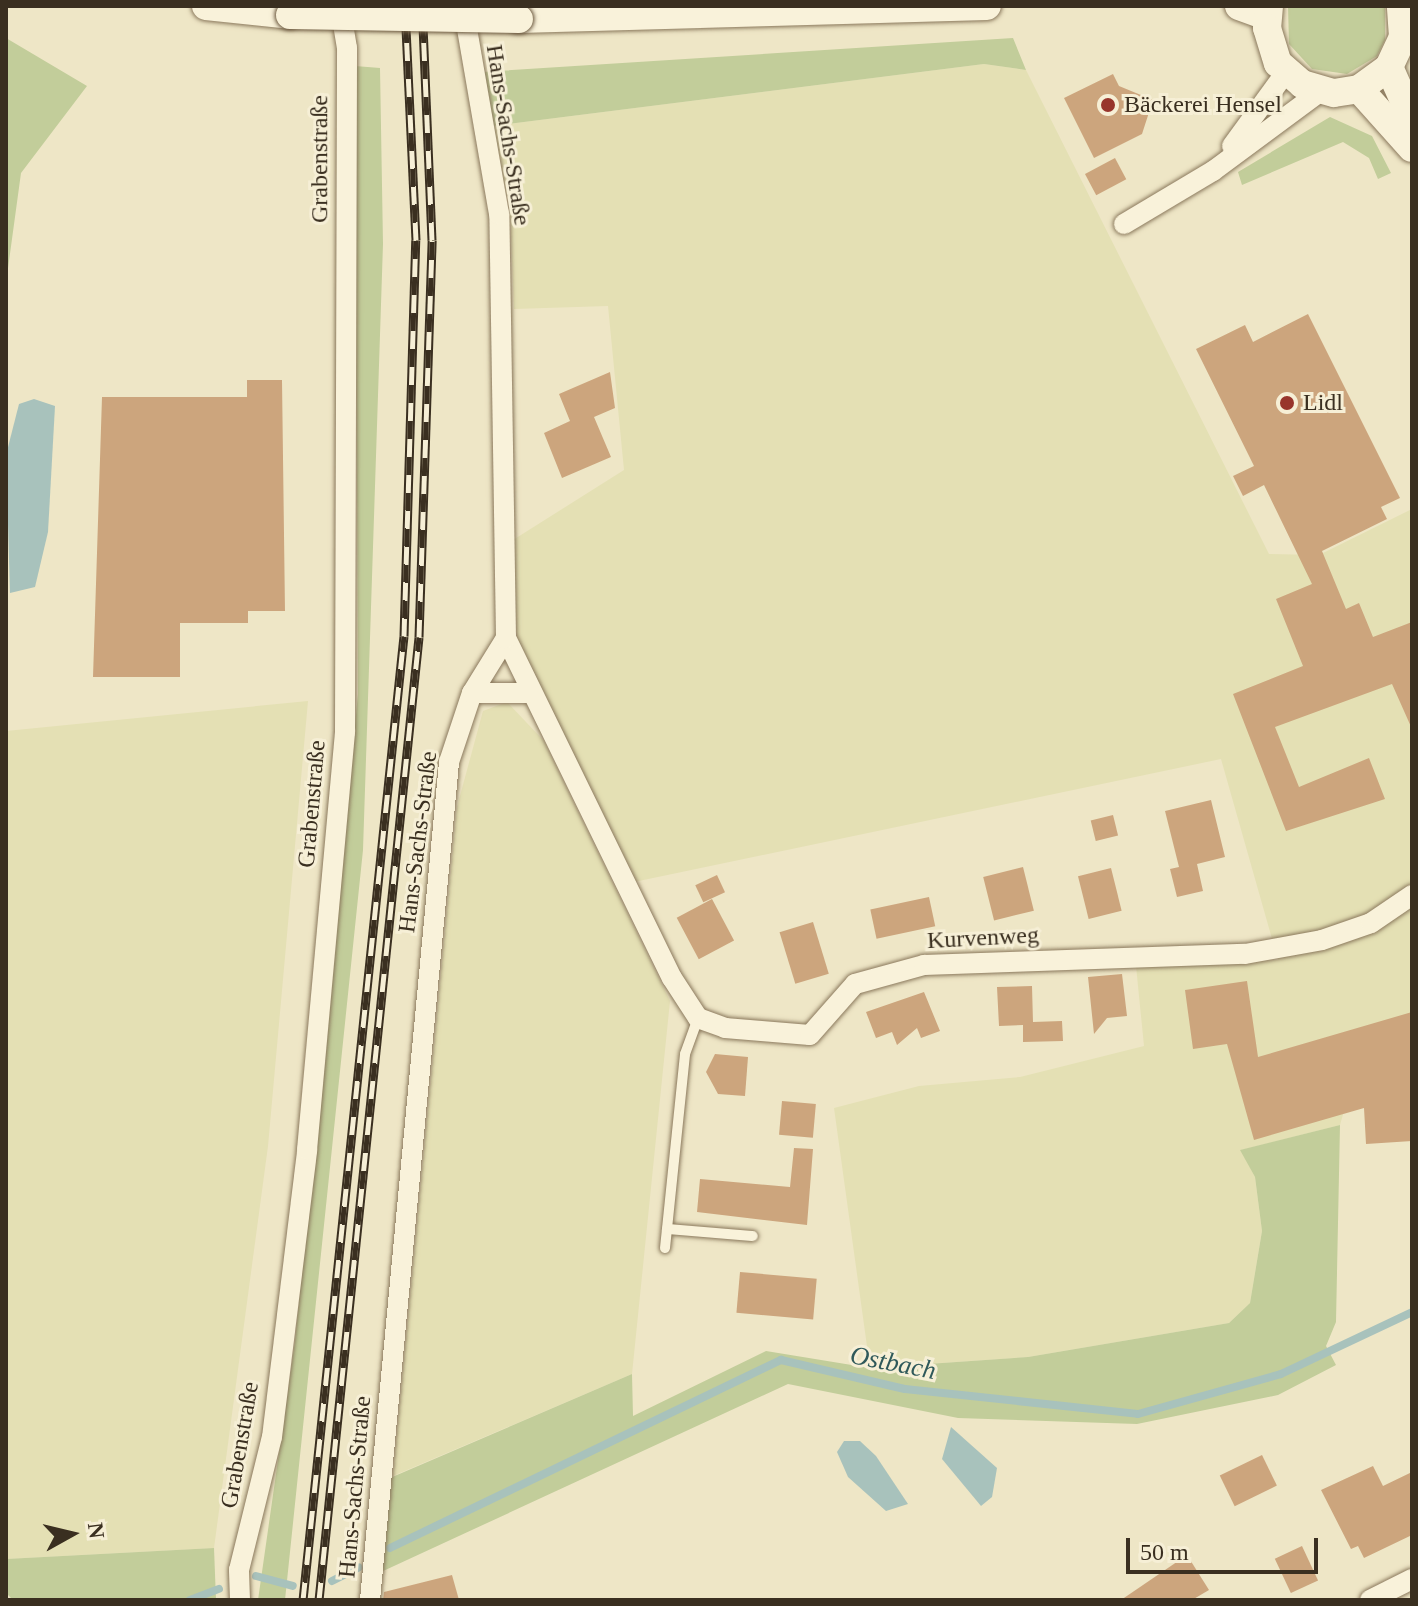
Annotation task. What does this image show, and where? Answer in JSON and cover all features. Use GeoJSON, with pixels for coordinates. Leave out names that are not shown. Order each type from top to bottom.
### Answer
{"type":"FeatureCollection","features":[{"type":"Feature","properties":{"kind":"main road"},"geometry":{"type":"LineString","coordinates":[[206,6],[290,15],[519,19],[987,6]]}},
{"type":"Feature","properties":{"kind":"main road"},"geometry":{"type":"LineString","coordinates":[[1239,6],[1268,11],[1273,52],[1286,72],[1321,91],[1359,89],[1389,67],[1403,37],[1401,6]]}},
{"type":"Feature","properties":{"kind":"main road"},"geometry":{"type":"LineString","coordinates":[[1389,67],[1412,119]]}},
{"type":"Feature","properties":{"kind":"main road"},"geometry":{"type":"LineString","coordinates":[[1359,89],[1412,148]]}},
{"type":"Feature","properties":{"kind":"street","name":"Grabenstraße"},"geometry":{"type":"LineString","coordinates":[[240,1600],[239,1570],[272,1437],[307,1150],[345,732],[347,48],[340,6]]}},
{"type":"Feature","properties":{"kind":"street","name":"Hans-Sachs-Straße"},"geometry":{"type":"LineString","coordinates":[[370,1600],[449,762],[472,693],[506,638],[499,214],[463,6]]}},
{"type":"Feature","properties":{"kind":"street"},"geometry":{"type":"LineString","coordinates":[[1213,171],[1286,72]]}},
{"type":"Feature","properties":{"kind":"street"},"geometry":{"type":"LineString","coordinates":[[1124,224],[1213,171],[1321,91]]}},
{"type":"Feature","properties":{"kind":"street"},"geometry":{"type":"LineString","coordinates":[[506,638],[528,693],[698,1018]]}},
{"type":"Feature","properties":{"kind":"street"},"geometry":{"type":"LineString","coordinates":[[472,693],[500,687],[528,693]]}},
{"type":"Feature","properties":{"kind":"street","name":"Kurvenweg"},"geometry":{"type":"LineString","coordinates":[[698,1018],[725,1028],[810,1035],[855,984],[924,965],[1245,954],[1371,923],[1412,895]]}},
{"type":"Feature","properties":{"kind":"street"},"geometry":{"type":"LineString","coordinates":[[1370,1600],[1412,1579]]}},
{"type":"Feature","properties":{"kind":"lane"},"geometry":{"type":"LineString","coordinates":[[665,1248],[685,1054],[698,1018]]}},
{"type":"Feature","properties":{"kind":"lane"},"geometry":{"type":"LineString","coordinates":[[667,1229],[753,1236]]}},
{"type":"Feature","properties":{"kind":"shaded area"},"geometry":{"type":"Polygon","coordinates":[[[984,64],[1026,70],[1269,554],[1319,555],[1412,509],[1412,1092],[1344,1111],[1340,1125],[1241,1150],[1255,1177],[1262,1231],[1250,1303],[1229,1323],[1028,1357],[870,1368],[834,1108],[919,1086],[1020,1077],[1144,1046],[1136,966],[1278,960],[1221,759],[634,882],[517,638],[513,540],[624,470],[608,306],[514,309],[510,211],[493,126],[984,64]]]}},
{"type":"Feature","properties":{"kind":"shaded area"},"geometry":{"type":"Polygon","coordinates":[[[308,701],[268,1146],[214,1548],[6,1559],[6,731],[308,701]]]}},
{"type":"Feature","properties":{"kind":"shaded area"},"geometry":{"type":"Polygon","coordinates":[[[507,702],[544,741],[670,1001],[632,1374],[393,1476],[457,807],[483,711],[507,702]]]}},
{"type":"Feature","properties":{"kind":"green space"},"geometry":{"type":"Polygon","coordinates":[[[1288,6],[1385,6],[1385,40],[1377,56],[1347,74],[1312,69],[1289,44],[1288,6]]]}},
{"type":"Feature","properties":{"kind":"green space"},"geometry":{"type":"Polygon","coordinates":[[[6,38],[87,86],[21,173],[6,283],[6,38]]]}},
{"type":"Feature","properties":{"kind":"green space"},"geometry":{"type":"Polygon","coordinates":[[[1013,38],[1026,70],[984,64],[493,126],[482,72],[1013,38]]]}},
{"type":"Feature","properties":{"kind":"green space"},"geometry":{"type":"Polygon","coordinates":[[[355,66],[380,68],[383,244],[363,850],[285,1600],[258,1600],[295,1341],[358,694],[355,66]]]}},
{"type":"Feature","properties":{"kind":"green space"},"geometry":{"type":"Polygon","coordinates":[[[1330,117],[1372,136],[1391,173],[1378,179],[1369,158],[1343,142],[1242,185],[1238,172],[1330,117]]]}},
{"type":"Feature","properties":{"kind":"green space"},"geometry":{"type":"Polygon","coordinates":[[[1340,1125],[1336,1322],[1326,1346],[1336,1365],[1278,1395],[1137,1424],[958,1418],[788,1384],[381,1572],[390,1478],[632,1374],[633,1416],[766,1351],[870,1368],[1028,1357],[1229,1323],[1250,1303],[1262,1231],[1255,1177],[1240,1150],[1340,1125]]]}},
{"type":"Feature","properties":{"kind":"green space"},"geometry":{"type":"Polygon","coordinates":[[[214,1548],[216,1600],[13,1600],[6,1593],[6,1559],[214,1548]]]}},
{"type":"Feature","properties":{"kind":"water"},"geometry":{"type":"Polygon","coordinates":[[[34,399],[55,406],[48,532],[35,587],[10,593],[6,455],[19,404],[34,399]]]}},
{"type":"Feature","properties":{"kind":"water"},"geometry":{"type":"Polygon","coordinates":[[[951,1427],[997,1468],[992,1497],[981,1506],[942,1459],[951,1427]]]}},
{"type":"Feature","properties":{"kind":"water"},"geometry":{"type":"Polygon","coordinates":[[[844,1441],[860,1441],[876,1456],[908,1504],[886,1511],[848,1477],[837,1452],[844,1441]]]}},
{"type":"Feature","properties":{"kind":"building"},"geometry":{"type":"Polygon","coordinates":[[[1113,74],[1119,86],[1153,100],[1142,134],[1094,158],[1064,98],[1113,74]]]}},
{"type":"Feature","properties":{"kind":"building"},"geometry":{"type":"Polygon","coordinates":[[[1115,158],[1126,179],[1096,195],[1085,174],[1115,158]]]}},
{"type":"Feature","properties":{"kind":"building"},"geometry":{"type":"Polygon","coordinates":[[[1308,314],[1400,498],[1381,507],[1387,519],[1322,551],[1346,609],[1359,603],[1373,637],[1412,622],[1412,729],[1392,684],[1275,727],[1299,787],[1369,758],[1385,799],[1286,831],[1233,694],[1303,666],[1276,599],[1312,584],[1264,485],[1243,496],[1233,476],[1254,466],[1196,349],[1245,325],[1253,342],[1308,314]]]}},
{"type":"Feature","properties":{"kind":"building"},"geometry":{"type":"Polygon","coordinates":[[[610,372],[615,408],[594,417],[611,457],[562,478],[544,433],[570,421],[559,394],[610,372]]]}},
{"type":"Feature","properties":{"kind":"building"},"geometry":{"type":"Polygon","coordinates":[[[247,380],[282,380],[285,611],[248,611],[248,623],[180,623],[180,677],[93,677],[102,397],[247,397],[247,380]]]}},
{"type":"Feature","properties":{"kind":"building"},"geometry":{"type":"Polygon","coordinates":[[[1211,800],[1225,857],[1197,864],[1203,891],[1177,897],[1170,869],[1179,867],[1165,811],[1211,800]]]}},
{"type":"Feature","properties":{"kind":"building"},"geometry":{"type":"Polygon","coordinates":[[[1113,815],[1118,835],[1096,841],[1091,821],[1113,815]]]}},
{"type":"Feature","properties":{"kind":"building"},"geometry":{"type":"Polygon","coordinates":[[[1023,867],[1034,911],[994,921],[983,877],[1023,867]]]}},
{"type":"Feature","properties":{"kind":"building"},"geometry":{"type":"Polygon","coordinates":[[[1111,868],[1122,911],[1089,919],[1078,876],[1111,868]]]}},
{"type":"Feature","properties":{"kind":"building"},"geometry":{"type":"Polygon","coordinates":[[[717,875],[725,892],[703,902],[695,885],[717,875]]]}},
{"type":"Feature","properties":{"kind":"building"},"geometry":{"type":"Polygon","coordinates":[[[929,897],[935,926],[877,939],[870,909],[929,897]]]}},
{"type":"Feature","properties":{"kind":"building"},"geometry":{"type":"Polygon","coordinates":[[[712,899],[734,940],[699,959],[677,918],[712,899]]]}},
{"type":"Feature","properties":{"kind":"building"},"geometry":{"type":"Polygon","coordinates":[[[813,922],[829,974],[795,984],[780,932],[813,922]]]}},
{"type":"Feature","properties":{"kind":"building"},"geometry":{"type":"Polygon","coordinates":[[[1122,974],[1127,1016],[1107,1018],[1094,1034],[1088,977],[1122,974]]]}},
{"type":"Feature","properties":{"kind":"building"},"geometry":{"type":"Polygon","coordinates":[[[1247,981],[1258,1057],[1412,1012],[1412,1141],[1366,1144],[1364,1108],[1254,1140],[1227,1044],[1193,1049],[1185,990],[1247,981]]]}},
{"type":"Feature","properties":{"kind":"building"},"geometry":{"type":"Polygon","coordinates":[[[1032,986],[1033,1022],[1062,1021],[1063,1041],[1023,1042],[1023,1025],[999,1026],[997,987],[1032,986]]]}},
{"type":"Feature","properties":{"kind":"building"},"geometry":{"type":"Polygon","coordinates":[[[924,992],[940,1031],[921,1038],[917,1028],[897,1045],[892,1032],[876,1038],[866,1012],[924,992]]]}},
{"type":"Feature","properties":{"kind":"building"},"geometry":{"type":"Polygon","coordinates":[[[715,1054],[748,1057],[745,1096],[718,1094],[706,1072],[715,1054]]]}},
{"type":"Feature","properties":{"kind":"building"},"geometry":{"type":"Polygon","coordinates":[[[782,1101],[816,1104],[813,1138],[779,1135],[782,1101]]]}},
{"type":"Feature","properties":{"kind":"building"},"geometry":{"type":"Polygon","coordinates":[[[794,1148],[813,1149],[807,1225],[697,1212],[700,1179],[790,1187],[794,1148]]]}},
{"type":"Feature","properties":{"kind":"building"},"geometry":{"type":"Polygon","coordinates":[[[740,1272],[817,1279],[813,1320],[736,1313],[740,1272]]]}},
{"type":"Feature","properties":{"kind":"building"},"geometry":{"type":"Polygon","coordinates":[[[1262,1455],[1277,1486],[1235,1506],[1220,1476],[1262,1455]]]}},
{"type":"Feature","properties":{"kind":"building"},"geometry":{"type":"Polygon","coordinates":[[[1373,1466],[1383,1486],[1412,1472],[1412,1535],[1364,1558],[1358,1546],[1351,1549],[1321,1490],[1373,1466]]]}},
{"type":"Feature","properties":{"kind":"building"},"geometry":{"type":"Polygon","coordinates":[[[1302,1546],[1318,1580],[1291,1593],[1275,1559],[1302,1546]]]}},
{"type":"Feature","properties":{"kind":"building"},"geometry":{"type":"Polygon","coordinates":[[[1187,1555],[1209,1590],[1192,1600],[1121,1600],[1187,1555]]]}},
{"type":"Feature","properties":{"kind":"building"},"geometry":{"type":"Polygon","coordinates":[[[452,1575],[459,1600],[383,1600],[384,1592],[452,1575]]]}},
{"type":"Feature","properties":{"kind":"waterway","name":"Ostbach"},"geometry":{"type":"LineString","coordinates":[[390,1548],[781,1360],[905,1389],[1138,1414],[1281,1374],[1412,1312]]}},
{"type":"Feature","properties":{"kind":"waterway","name":"Ostbach"},"geometry":{"type":"LineString","coordinates":[[332,1581],[359,1567]]}},
{"type":"Feature","properties":{"kind":"waterway","name":"Ostbach"},"geometry":{"type":"LineString","coordinates":[[256,1576],[293,1586]]}},
{"type":"Feature","properties":{"kind":"waterway","name":"Ostbach"},"geometry":{"type":"LineString","coordinates":[[190,1600],[219,1589]]}},
{"type":"Feature","properties":{"kind":"railway"},"geometry":{"type":"LineString","coordinates":[[303,1600],[404,636],[416,240],[405,6]]}},
{"type":"Feature","properties":{"kind":"railway"},"geometry":{"type":"LineString","coordinates":[[319,1600],[419,637],[432,240],[422,6]]}},
{"type":"Feature","properties":{"kind":"place","name":"Bäckerei Hensel"},"geometry":{"type":"Point","coordinates":[1108,105]}},
{"type":"Feature","properties":{"kind":"place","name":"Lidl"},"geometry":{"type":"Point","coordinates":[1287,403]}}]}
